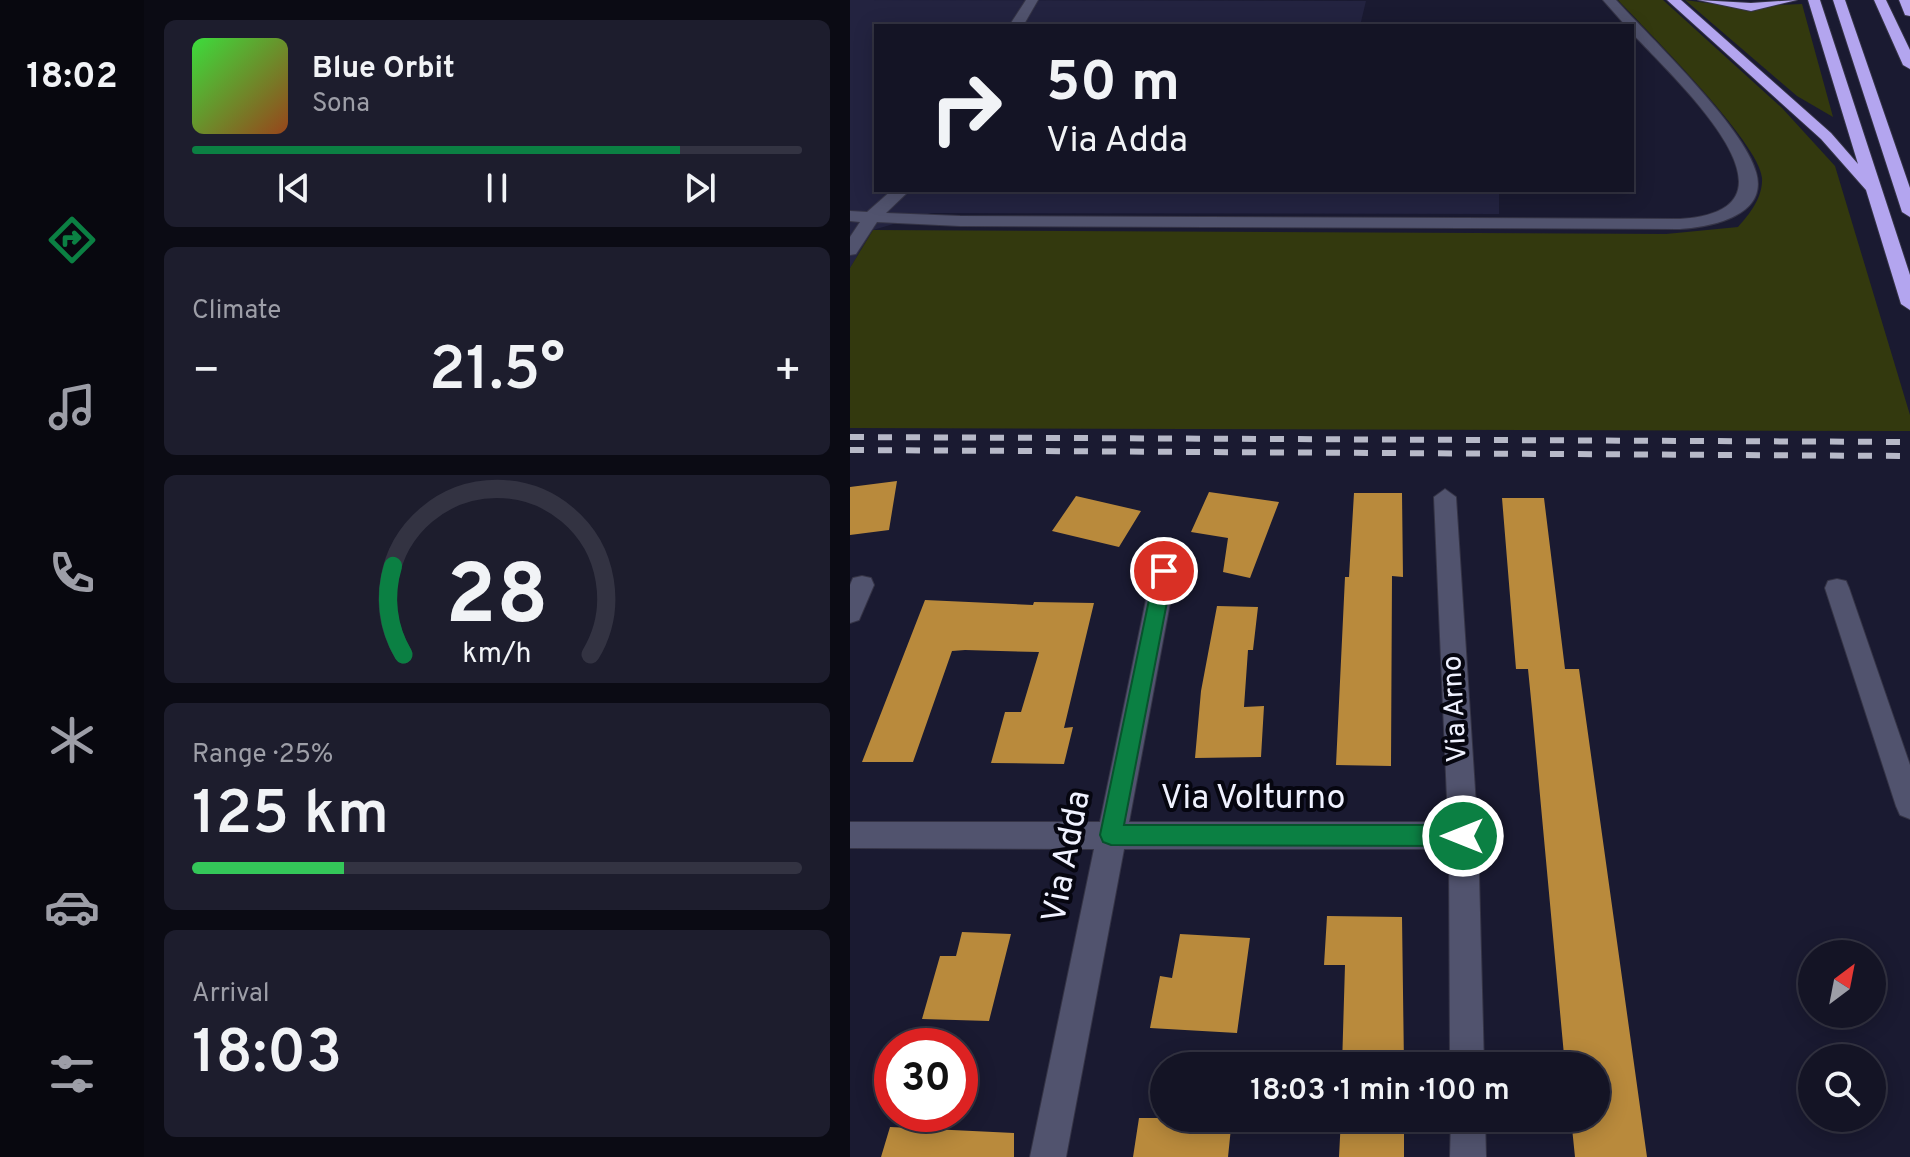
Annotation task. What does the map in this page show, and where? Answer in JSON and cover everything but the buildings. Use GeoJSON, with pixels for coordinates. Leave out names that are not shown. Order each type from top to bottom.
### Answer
{"type":"FeatureCollection","features":[{"type":"Feature","properties":{"kind":"highway"},"geometry":{"type":"LineString","coordinates":[[1673,0],[1826,136],[1879,202]]}},
{"type":"Feature","properties":{"kind":"highway"},"geometry":{"type":"LineString","coordinates":[[1704,0],[1751,7],[1791,0]]}},
{"type":"Feature","properties":{"kind":"highway"},"geometry":{"type":"LineString","coordinates":[[1814,0],[1910,304]]}},
{"type":"Feature","properties":{"kind":"highway"},"geometry":{"type":"LineString","coordinates":[[1839,0],[1910,212]]}},
{"type":"Feature","properties":{"kind":"highway"},"geometry":{"type":"LineString","coordinates":[[1880,0],[1910,65]]}},
{"type":"Feature","properties":{"kind":"highway"},"geometry":{"type":"LineString","coordinates":[[1905,0],[1910,12]]}},
{"type":"Feature","properties":{"kind":"street"},"geometry":{"type":"LineString","coordinates":[[1017,24],[1032,0]]}},
{"type":"Feature","properties":{"kind":"street"},"geometry":{"type":"LineString","coordinates":[[1609,0],[1631,24]]}},
{"type":"Feature","properties":{"kind":"street"},"geometry":{"type":"LineString","coordinates":[[850,216],[960,221],[1586,224],[1690,223],[1727,216],[1748,193],[1749,178],[1744,162],[1689,89],[1634,28]]}},
{"type":"Feature","properties":{"kind":"street"},"geometry":{"type":"LineString","coordinates":[[850,250],[873,215],[900,192]]}},
{"type":"Feature","properties":{"kind":"street","name":"Via Arno"},"geometry":{"type":"LineString","coordinates":[[1445,497],[1463,836],[1467,1052]]}},
{"type":"Feature","properties":{"kind":"street","name":"Via Adda"},"geometry":{"type":"LineString","coordinates":[[1048,1157],[1164,571]]}},
{"type":"Feature","properties":{"kind":"street"},"geometry":{"type":"LineString","coordinates":[[850,613],[862,585]]}},
{"type":"Feature","properties":{"kind":"street"},"geometry":{"type":"LineString","coordinates":[[1837,588],[1910,806]]}},
{"type":"Feature","properties":{"kind":"street","name":"Via Volturno"},"geometry":{"type":"LineString","coordinates":[[850,835],[1463,836]]}},
{"type":"Feature","properties":{"kind":"street"},"geometry":{"type":"LineString","coordinates":[[1468,1132],[1468,1157]]}},
{"type":"Feature","properties":{"kind":"shaded area"},"geometry":{"type":"Polygon","coordinates":[[[850,0],[1366,1],[1360,24],[874,24],[874,192],[1499,192],[1499,214],[931,213],[873,230],[850,268],[850,0]]]}},
{"type":"Feature","properties":{"kind":"green space"},"geometry":{"type":"Polygon","coordinates":[[[1618,0],[1663,0],[1782,108],[1835,166],[1910,415],[1910,431],[850,428],[850,268],[873,230],[1666,234],[1738,227],[1751,211],[1760,192],[1762,178],[1756,162],[1723,114],[1618,0]]]}},
{"type":"Feature","properties":{"kind":"green space"},"geometry":{"type":"Polygon","coordinates":[[[1685,0],[1736,7],[1802,4],[1833,117],[1797,96],[1685,0]]]}},
{"type":"Feature","properties":{"kind":"railway"},"geometry":{"type":"LineString","coordinates":[[850,437],[1910,442]]}},
{"type":"Feature","properties":{"kind":"railway"},"geometry":{"type":"LineString","coordinates":[[850,450],[1910,456]]}},
{"type":"Feature","properties":{"kind":"route"},"geometry":{"type":"LineString","coordinates":[[1164,571],[1111,835],[1463,836]]}}]}
